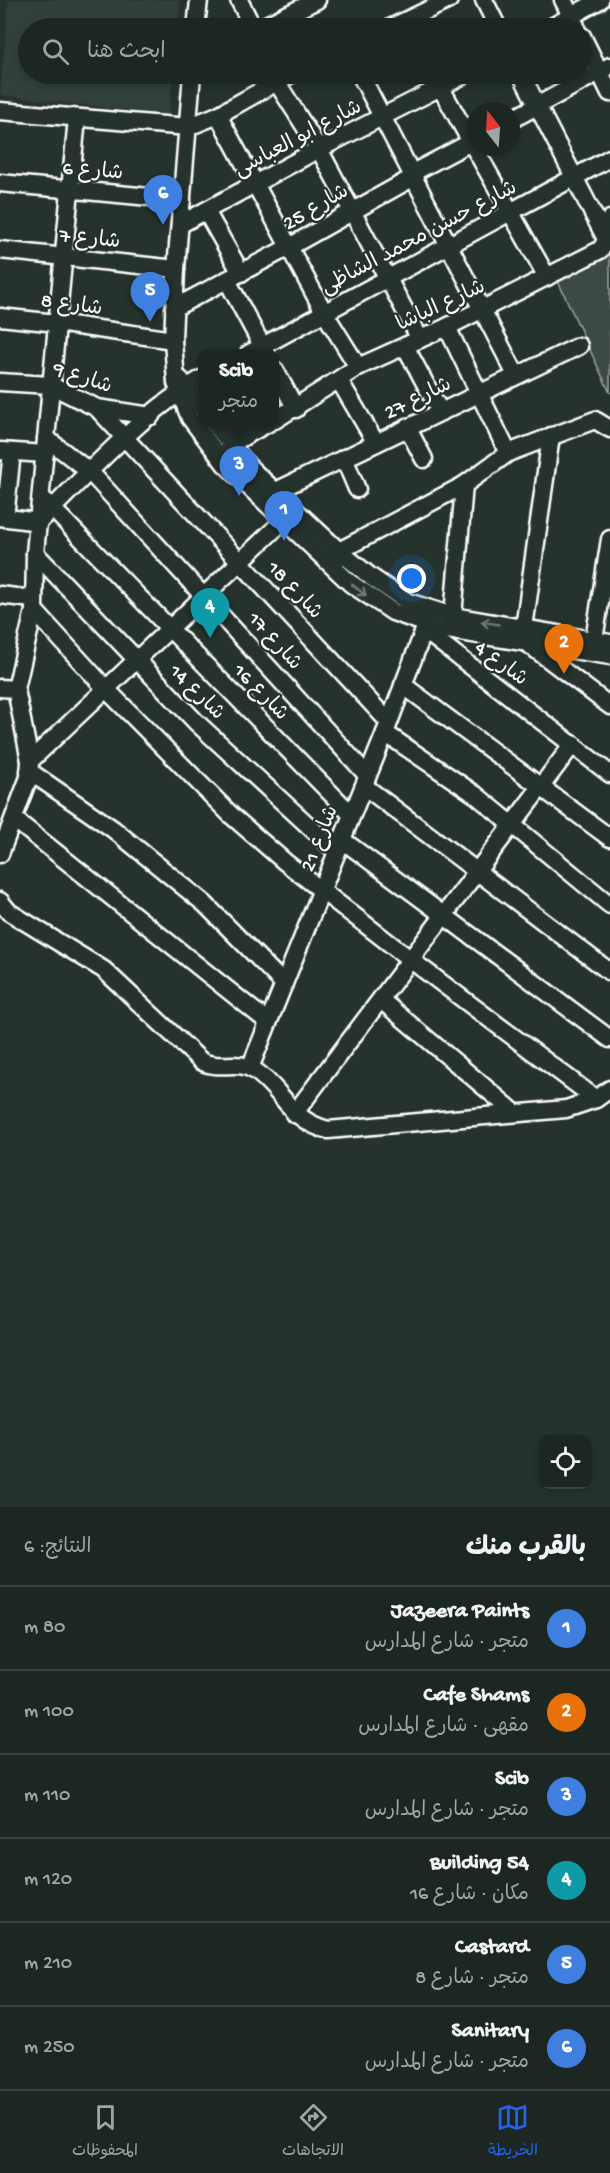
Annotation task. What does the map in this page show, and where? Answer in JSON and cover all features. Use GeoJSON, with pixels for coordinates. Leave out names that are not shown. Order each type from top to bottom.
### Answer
{"type":"FeatureCollection","features":[{"type":"Feature","properties":{"kind":"street"},"geometry":{"type":"LineString","coordinates":[[197,18],[199,0]]}},
{"type":"Feature","properties":{"kind":"street"},"geometry":{"type":"LineString","coordinates":[[239,0],[248,18]]}},
{"type":"Feature","properties":{"kind":"street"},"geometry":{"type":"LineString","coordinates":[[280,18],[317,0]]}},
{"type":"Feature","properties":{"kind":"street"},"geometry":{"type":"LineString","coordinates":[[416,18],[449,0]]}},
{"type":"Feature","properties":{"kind":"street"},"geometry":{"type":"LineString","coordinates":[[484,0],[493,18]]}},
{"type":"Feature","properties":{"kind":"street"},"geometry":{"type":"LineString","coordinates":[[563,0],[573,18]]}},
{"type":"Feature","properties":{"kind":"street"},"geometry":{"type":"LineString","coordinates":[[580,18],[600,0]]}},
{"type":"Feature","properties":{"kind":"street"},"geometry":{"type":"LineString","coordinates":[[592,51],[604,69],[610,93]]}},
{"type":"Feature","properties":{"kind":"street"},"geometry":{"type":"LineString","coordinates":[[191,84],[176,269],[173,340],[180,385],[190,418],[225,464],[370,599],[425,628],[602,641],[610,539]]}},
{"type":"Feature","properties":{"kind":"street"},"geometry":{"type":"LineString","coordinates":[[0,111],[188,127],[218,115],[271,84]]}},
{"type":"Feature","properties":{"kind":"street"},"geometry":{"type":"LineString","coordinates":[[278,84],[319,149],[387,278],[440,411]]}},
{"type":"Feature","properties":{"kind":"street"},"geometry":{"type":"LineString","coordinates":[[365,84],[516,375]]}},
{"type":"Feature","properties":{"kind":"street","name":"شارع ابو العباسى"},"geometry":{"type":"LineString","coordinates":[[181,224],[319,149],[382,118],[431,84]]}},
{"type":"Feature","properties":{"kind":"street"},"geometry":{"type":"LineString","coordinates":[[439,84],[466,129]]}},
{"type":"Feature","properties":{"kind":"street"},"geometry":{"type":"LineString","coordinates":[[526,84],[606,239]]}},
{"type":"Feature","properties":{"kind":"street"},"geometry":{"type":"LineString","coordinates":[[520,115],[577,84]]}},
{"type":"Feature","properties":{"kind":"street"},"geometry":{"type":"LineString","coordinates":[[218,115],[324,312],[358,367]]}},
{"type":"Feature","properties":{"kind":"street"},"geometry":{"type":"LineString","coordinates":[[77,118],[65,256],[50,385],[46,446],[46,503],[39,522],[35,553],[33,604],[8,689],[30,766],[205,904],[284,984]]}},
{"type":"Feature","properties":{"kind":"street","name":"شارع 25"},"geometry":{"type":"LineString","coordinates":[[174,308],[289,247],[412,178],[416,171],[466,145]]}},
{"type":"Feature","properties":{"kind":"street"},"geometry":{"type":"LineString","coordinates":[[481,156],[547,277]]}},
{"type":"Feature","properties":{"kind":"street","name":"شارع حسن محمد الشاظى"},"geometry":{"type":"LineString","coordinates":[[262,349],[324,312],[610,158]]}},
{"type":"Feature","properties":{"kind":"street","name":"شارع 6"},"geometry":{"type":"LineString","coordinates":[[0,183],[182,200]]}},
{"type":"Feature","properties":{"kind":"street"},"geometry":{"type":"LineString","coordinates":[[206,211],[234,276],[258,349]]}},
{"type":"Feature","properties":{"kind":"street"},"geometry":{"type":"LineString","coordinates":[[606,239],[610,219]]}},
{"type":"Feature","properties":{"kind":"street","name":"شارع الباشا"},"geometry":{"type":"LineString","coordinates":[[279,418],[358,367],[447,327],[600,250],[606,239]]}},
{"type":"Feature","properties":{"kind":"street","name":"شارع 7"},"geometry":{"type":"LineString","coordinates":[[0,250],[176,269]]}},
{"type":"Feature","properties":{"kind":"street","name":"شارع 8"},"geometry":{"type":"LineString","coordinates":[[0,317],[173,340]]}},
{"type":"Feature","properties":{"kind":"street"},"geometry":{"type":"LineString","coordinates":[[447,327],[508,453]]}},
{"type":"Feature","properties":{"kind":"street","name":"شارع 27"},"geometry":{"type":"LineString","coordinates":[[276,491],[579,346]]}},
{"type":"Feature","properties":{"kind":"street"},"geometry":{"type":"LineString","coordinates":[[279,377],[296,409]]}},
{"type":"Feature","properties":{"kind":"street"},"geometry":{"type":"LineString","coordinates":[[46,503],[90,472],[151,416],[180,385],[198,380]]}},
{"type":"Feature","properties":{"kind":"street"},"geometry":{"type":"LineString","coordinates":[[339,380],[376,443]]}},
{"type":"Feature","properties":{"kind":"street","name":"شارع 9"},"geometry":{"type":"LineString","coordinates":[[0,382],[50,385],[97,408],[151,416]]}},
{"type":"Feature","properties":{"kind":"street"},"geometry":{"type":"LineString","coordinates":[[180,385],[198,403]]}},
{"type":"Feature","properties":{"kind":"street","name":"شارع 18"},"geometry":{"type":"LineString","coordinates":[[97,408],[240,562],[387,727],[476,795],[610,905]]}},
{"type":"Feature","properties":{"kind":"street"},"geometry":{"type":"LineString","coordinates":[[335,568],[339,550],[464,484],[508,453],[595,420],[610,429]]}},
{"type":"Feature","properties":{"kind":"street"},"geometry":{"type":"LineString","coordinates":[[216,427],[229,445],[339,550],[371,577],[408,602],[453,616],[610,656]]}},
{"type":"Feature","properties":{"kind":"street"},"geometry":{"type":"LineString","coordinates":[[229,445],[263,427]]}},
{"type":"Feature","properties":{"kind":"street"},"geometry":{"type":"LineString","coordinates":[[407,427],[424,459]]}},
{"type":"Feature","properties":{"kind":"street"},"geometry":{"type":"LineString","coordinates":[[525,635],[551,436]]}},
{"type":"Feature","properties":{"kind":"street"},"geometry":{"type":"LineString","coordinates":[[39,522],[3,517],[6,451],[46,446]]}},
{"type":"Feature","properties":{"kind":"street","name":"شارع 17"},"geometry":{"type":"LineString","coordinates":[[46,446],[90,472],[204,594],[365,780],[477,871],[610,972]]}},
{"type":"Feature","properties":{"kind":"street"},"geometry":{"type":"LineString","coordinates":[[344,458],[357,489]]}},
{"type":"Feature","properties":{"kind":"street"},"geometry":{"type":"LineString","coordinates":[[453,616],[464,484]]}},
{"type":"Feature","properties":{"kind":"street","name":"شارع 16"},"geometry":{"type":"LineString","coordinates":[[46,503],[351,814]]}},
{"type":"Feature","properties":{"kind":"street"},"geometry":{"type":"LineString","coordinates":[[0,854],[15,819],[30,766],[204,594],[284,520]]}},
{"type":"Feature","properties":{"kind":"street","name":"شارع 14"},"geometry":{"type":"LineString","coordinates":[[35,553],[196,722],[339,845],[446,915],[610,1039]]}},
{"type":"Feature","properties":{"kind":"street"},"geometry":{"type":"LineString","coordinates":[[0,596],[33,604],[106,689],[232,816],[411,960],[596,1099]]}},
{"type":"Feature","properties":{"kind":"street","name":"شارع 21"},"geometry":{"type":"LineString","coordinates":[[250,1068],[425,628]]}},
{"type":"Feature","properties":{"kind":"street","name":"شارع 4"},"geometry":{"type":"LineString","coordinates":[[425,628],[610,774]]}},
{"type":"Feature","properties":{"kind":"street"},"geometry":{"type":"LineString","coordinates":[[525,635],[610,706]]}},
{"type":"Feature","properties":{"kind":"street"},"geometry":{"type":"LineString","coordinates":[[403,685],[610,838]]}},
{"type":"Feature","properties":{"kind":"street"},"geometry":{"type":"LineString","coordinates":[[294,1114],[573,744]]}},
{"type":"Feature","properties":{"kind":"street"},"geometry":{"type":"LineString","coordinates":[[15,819],[268,1022]]}},
{"type":"Feature","properties":{"kind":"street"},"geometry":{"type":"LineString","coordinates":[[0,901],[9,912],[104,970],[201,1061],[218,1067],[234,1064],[250,1068],[294,1114],[311,1126],[328,1130],[566,1109],[596,1099],[610,1089]]}},
{"type":"Feature","properties":{"kind":"street"},"geometry":{"type":"LineString","coordinates":[[381,1000],[514,1112]]}},
{"type":"Feature","properties":{"kind":"shaded area"},"geometry":{"type":"Polygon","coordinates":[[[9,0],[180,0],[178,18],[18,18],[18,84],[172,84],[169,115],[0,95],[9,0]]]}},
{"type":"Feature","properties":{"kind":"shaded area"},"geometry":{"type":"Polygon","coordinates":[[[610,248],[610,393],[556,277],[610,248]]]}},
{"type":"Feature","properties":{"kind":"place","name":"Sanitary"},"geometry":{"type":"Point","coordinates":[163,225]}},
{"type":"Feature","properties":{"kind":"place","name":"Castard"},"geometry":{"type":"Point","coordinates":[150,322]}},
{"type":"Feature","properties":{"kind":"place","name":"Scib"},"geometry":{"type":"Point","coordinates":[239,496]}},
{"type":"Feature","properties":{"kind":"place","name":"Jazeera Paints"},"geometry":{"type":"Point","coordinates":[284,541]}},
{"type":"Feature","properties":{"kind":"place","name":"Building 54"},"geometry":{"type":"Point","coordinates":[210,638]}},
{"type":"Feature","properties":{"kind":"place","name":"Cafe Shams"},"geometry":{"type":"Point","coordinates":[564,674]}}]}
